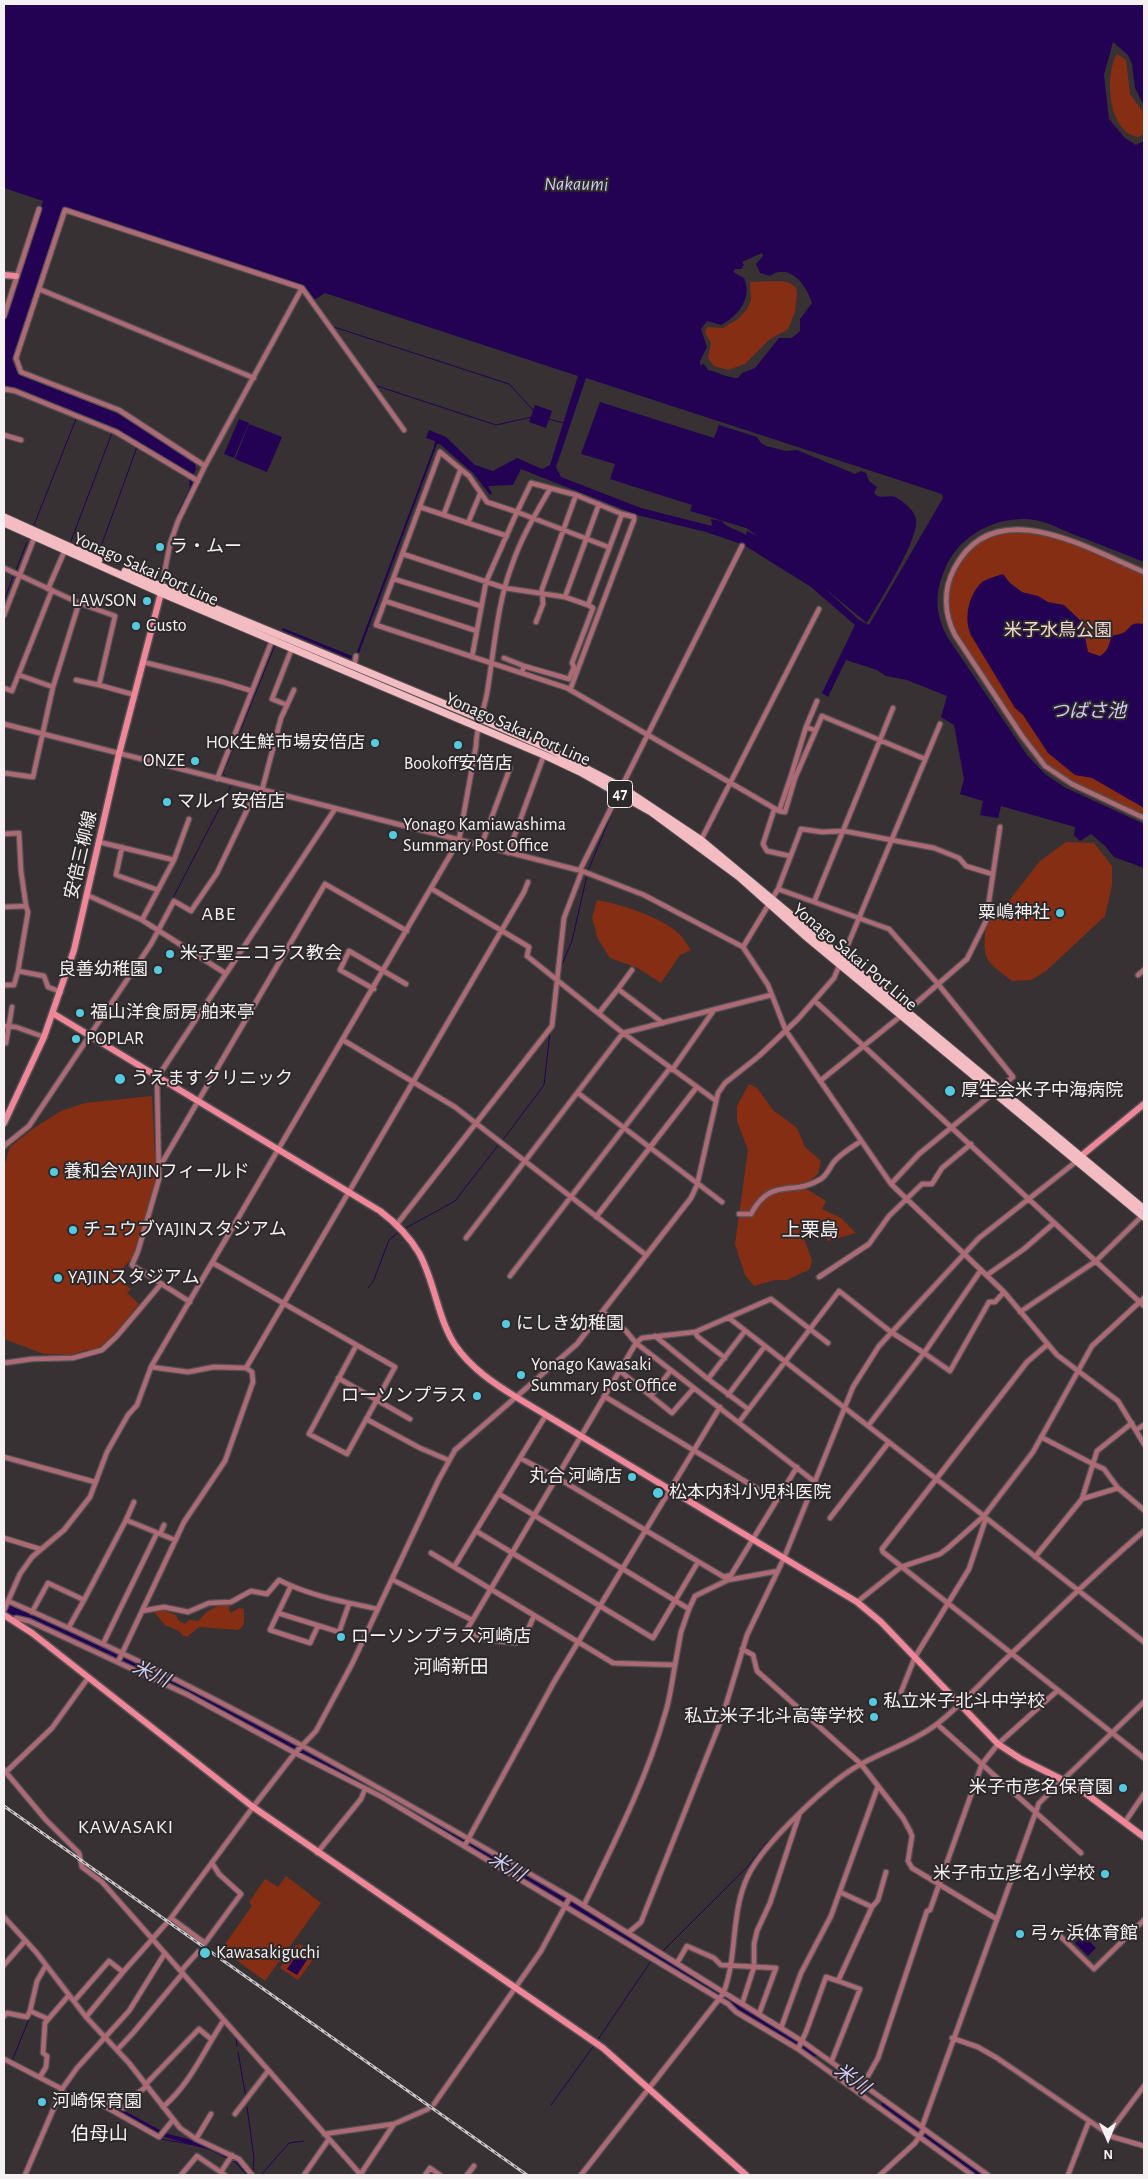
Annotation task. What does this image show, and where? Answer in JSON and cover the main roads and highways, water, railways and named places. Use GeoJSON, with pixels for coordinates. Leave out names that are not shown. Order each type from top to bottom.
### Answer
{"type":"FeatureCollection","features":[{"type":"Feature","properties":{"kind":"main road","name":"Yonago Sakai Port Line"},"geometry":{"type":"LineString","coordinates":[[4,517],[162,589]]}},
{"type":"Feature","properties":{"kind":"main road","name":"Yonago Sakai Port Line"},"geometry":{"type":"LineString","coordinates":[[4,523],[65,550],[481,719],[547,748],[702,840],[771,902]]}},
{"type":"Feature","properties":{"kind":"main road","name":"Yonago Sakai Port Line"},"geometry":{"type":"LineString","coordinates":[[274,636],[292,648],[478,726],[619,789],[771,902],[1144,1214]]}},
{"type":"Feature","properties":{"kind":"water","name":"Nakaumi"},"geometry":{"type":"Polygon","coordinates":[[[4,4],[1144,4],[1144,106],[1135,88],[1132,64],[1128,55],[1113,42],[1104,75],[1109,119],[1125,138],[1136,145],[1144,141],[1144,562],[1044,522],[1021,519],[1008,520],[981,530],[959,546],[951,557],[941,578],[938,612],[948,638],[1027,755],[1045,774],[1064,787],[1144,824],[1144,868],[1114,857],[1091,834],[1080,841],[1074,835],[1075,827],[1001,806],[998,818],[980,815],[983,801],[960,794],[964,779],[954,725],[941,717],[947,696],[907,680],[886,676],[877,670],[846,660],[828,697],[822,693],[855,625],[811,587],[744,545],[706,532],[637,515],[521,469],[513,485],[488,486],[492,493],[490,495],[474,474],[440,444],[437,444],[359,653],[357,652],[434,447],[435,441],[426,438],[429,430],[446,437],[475,465],[493,471],[517,458],[542,469],[550,465],[578,376],[325,293],[314,300],[304,286],[63,207],[12,360],[18,374],[119,414],[195,464],[196,469],[191,479],[193,483],[190,489],[189,477],[191,474],[112,427],[4,386],[4,323],[43,201],[4,188],[4,4]],[[762,253],[742,262],[744,265],[741,269],[735,269],[733,272],[744,278],[746,285],[747,293],[738,311],[721,325],[707,321],[701,329],[707,347],[700,365],[704,364],[708,370],[738,378],[742,373],[755,368],[779,338],[792,338],[800,331],[800,319],[812,303],[810,296],[802,283],[790,274],[777,272],[770,276],[760,273],[756,264],[763,256],[762,253]],[[586,378],[556,467],[561,477],[641,508],[712,526],[711,519],[722,521],[727,526],[746,535],[747,531],[758,536],[746,528],[690,511],[692,505],[610,479],[615,464],[581,454],[600,402],[714,438],[719,425],[757,437],[766,446],[786,451],[797,450],[855,474],[861,471],[866,473],[869,481],[877,487],[874,493],[877,496],[893,496],[911,509],[916,519],[912,541],[867,623],[823,587],[858,619],[869,625],[943,498],[942,494],[586,378]]]}},
{"type":"Feature","properties":{"kind":"water"},"geometry":{"type":"Polygon","coordinates":[[[535,405],[552,411],[546,428],[529,422],[535,405]]]}},
{"type":"Feature","properties":{"kind":"water"},"geometry":{"type":"Polygon","coordinates":[[[239,419],[249,423],[234,458],[224,454],[239,419]]]}},
{"type":"Feature","properties":{"kind":"water"},"geometry":{"type":"Polygon","coordinates":[[[249,424],[282,437],[267,472],[235,459],[249,424]]]}},
{"type":"Feature","properties":{"kind":"water","name":"つばさ池"},"geometry":{"type":"Polygon","coordinates":[[[1003,574],[1010,583],[1022,592],[1038,596],[1048,602],[1064,605],[1082,622],[1088,652],[1100,656],[1109,645],[1111,637],[1123,633],[1133,624],[1144,624],[1144,808],[1092,778],[1075,775],[1048,753],[1023,715],[1015,708],[972,637],[969,631],[967,616],[973,595],[983,582],[1003,574]]]}},
{"type":"Feature","properties":{"kind":"water"},"geometry":{"type":"Polygon","coordinates":[[[283,628],[352,656],[351,659],[282,630],[283,628]]]}},
{"type":"Feature","properties":{"kind":"water"},"geometry":{"type":"Polygon","coordinates":[[[1083,1935],[1096,1948],[1088,1956],[1075,1943],[1083,1935]]]}},
{"type":"Feature","properties":{"kind":"water"},"geometry":{"type":"Polygon","coordinates":[[[297,1954],[307,1960],[297,1975],[287,1969],[297,1954]]]}},
{"type":"Feature","properties":{"kind":"water"},"geometry":{"type":"Polygon","coordinates":[[[4,2057],[65,2089],[112,2104],[165,2133],[206,2144],[238,2160],[250,2175],[246,2175],[236,2163],[210,2150],[158,2135],[109,2107],[63,2092],[64,2090],[4,2057]]]}},
{"type":"Feature","properties":{"kind":"waterway"},"geometry":{"type":"LineString","coordinates":[[334,327],[509,384],[533,410]]}},
{"type":"Feature","properties":{"kind":"waterway"},"geometry":{"type":"LineString","coordinates":[[377,386],[496,425],[532,417]]}},
{"type":"Feature","properties":{"kind":"waterway"},"geometry":{"type":"LineString","coordinates":[[34,525],[76,419]]}},
{"type":"Feature","properties":{"kind":"waterway"},"geometry":{"type":"LineString","coordinates":[[548,419],[564,423]]}},
{"type":"Feature","properties":{"kind":"waterway"},"geometry":{"type":"LineString","coordinates":[[71,541],[112,433]]}},
{"type":"Feature","properties":{"kind":"waterway"},"geometry":{"type":"LineString","coordinates":[[99,552],[137,447]]}},
{"type":"Feature","properties":{"kind":"waterway"},"geometry":{"type":"LineString","coordinates":[[178,513],[190,489]]}},
{"type":"Feature","properties":{"kind":"waterway"},"geometry":{"type":"LineString","coordinates":[[16,570],[27,542]]}},
{"type":"Feature","properties":{"kind":"waterway"},"geometry":{"type":"LineString","coordinates":[[701,633],[746,545]]}},
{"type":"Feature","properties":{"kind":"waterway"},"geometry":{"type":"LineString","coordinates":[[4,601],[14,574]]}},
{"type":"Feature","properties":{"kind":"waterway"},"geometry":{"type":"LineString","coordinates":[[237,781],[226,778],[223,773],[275,645]]}},
{"type":"Feature","properties":{"kind":"waterway"},"geometry":{"type":"LineString","coordinates":[[173,898],[231,786]]}},
{"type":"Feature","properties":{"kind":"waterway"},"geometry":{"type":"LineString","coordinates":[[588,871],[615,805]]}},
{"type":"Feature","properties":{"kind":"waterway"},"geometry":{"type":"LineString","coordinates":[[560,969],[572,941],[587,875]]}},
{"type":"Feature","properties":{"kind":"waterway"},"geometry":{"type":"LineString","coordinates":[[552,1005],[555,982]]}},
{"type":"Feature","properties":{"kind":"waterway"},"geometry":{"type":"LineString","coordinates":[[502,1141],[544,1085],[550,1032]]}},
{"type":"Feature","properties":{"kind":"waterway"},"geometry":{"type":"LineString","coordinates":[[404,1229],[455,1201],[499,1144]]}},
{"type":"Feature","properties":{"kind":"waterway"},"geometry":{"type":"LineString","coordinates":[[368,1288],[373,1282],[389,1240],[400,1231]]}},
{"type":"Feature","properties":{"kind":"waterway","name":"米川"},"geometry":{"type":"LineString","coordinates":[[4,1606],[196,1695],[391,1797],[815,2052]]}},
{"type":"Feature","properties":{"kind":"waterway"},"geometry":{"type":"LineString","coordinates":[[662,1952],[750,1864],[766,1843],[794,1815]]}},
{"type":"Feature","properties":{"kind":"waterway"},"geometry":{"type":"LineString","coordinates":[[597,2041],[651,1961]]}},
{"type":"Feature","properties":{"kind":"waterway"},"geometry":{"type":"LineString","coordinates":[[12,2061],[31,2014]]}},
{"type":"Feature","properties":{"kind":"waterway"},"geometry":{"type":"LineString","coordinates":[[236,2038],[237,2046]]}},
{"type":"Feature","properties":{"kind":"waterway"},"geometry":{"type":"LineString","coordinates":[[551,2105],[595,2044]]}},
{"type":"Feature","properties":{"kind":"waterway"},"geometry":{"type":"LineString","coordinates":[[238,2052],[246,2098]]}},
{"type":"Feature","properties":{"kind":"waterway","name":"米川"},"geometry":{"type":"LineString","coordinates":[[886,2104],[983,2175]]}},
{"type":"Feature","properties":{"kind":"waterway"},"geometry":{"type":"LineString","coordinates":[[247,2107],[254,2158],[253,2171]]}},
{"type":"Feature","properties":{"kind":"waterway"},"geometry":{"type":"LineString","coordinates":[[161,2139],[205,2147]]}},
{"type":"Feature","properties":{"kind":"waterway"},"geometry":{"type":"LineString","coordinates":[[261,2175],[289,2143],[304,2141]]}},
{"type":"Feature","properties":{"kind":"railway"},"geometry":{"type":"LineString","coordinates":[[4,1806],[527,2175]]}},
{"type":"Feature","properties":{"kind":"place","name":"ラ・ムー"},"geometry":{"type":"Point","coordinates":[160,547]}},
{"type":"Feature","properties":{"kind":"place","name":"LAWSON"},"geometry":{"type":"Point","coordinates":[147,601]}},
{"type":"Feature","properties":{"kind":"place","name":"Gusto"},"geometry":{"type":"Point","coordinates":[136,626]}},
{"type":"Feature","properties":{"kind":"place","name":"HOK生鮮市場安倍店"},"geometry":{"type":"Point","coordinates":[375,743]}},
{"type":"Feature","properties":{"kind":"place","name":"Bookoff安倍店"},"geometry":{"type":"Point","coordinates":[458,745]}},
{"type":"Feature","properties":{"kind":"place","name":"ONZE"},"geometry":{"type":"Point","coordinates":[195,761]}},
{"type":"Feature","properties":{"kind":"place","name":"マルイ安倍店"},"geometry":{"type":"Point","coordinates":[167,802]}},
{"type":"Feature","properties":{"kind":"place","name":"Yonago Kamiawashima Summary Post Office"},"geometry":{"type":"Point","coordinates":[393,835]}},
{"type":"Feature","properties":{"kind":"place","name":"粟嶋神社"},"geometry":{"type":"Point","coordinates":[1060,913]}},
{"type":"Feature","properties":{"kind":"place","name":"米子聖ニコラス教会"},"geometry":{"type":"Point","coordinates":[170,954]}},
{"type":"Feature","properties":{"kind":"place","name":"良善幼稚園"},"geometry":{"type":"Point","coordinates":[158,970]}},
{"type":"Feature","properties":{"kind":"place","name":"福山洋食厨房 舶来亭"},"geometry":{"type":"Point","coordinates":[80,1013]}},
{"type":"Feature","properties":{"kind":"place","name":"POPLAR"},"geometry":{"type":"Point","coordinates":[76,1039]}},
{"type":"Feature","properties":{"kind":"place","name":"うえますクリニック"},"geometry":{"type":"Point","coordinates":[120,1079]}},
{"type":"Feature","properties":{"kind":"place","name":"厚生会米子中海病院"},"geometry":{"type":"Point","coordinates":[950,1091]}},
{"type":"Feature","properties":{"kind":"place","name":"養和会YAJINフィールド"},"geometry":{"type":"Point","coordinates":[54,1172]}},
{"type":"Feature","properties":{"kind":"place","name":"チュウブYAJINスタジアム"},"geometry":{"type":"Point","coordinates":[73,1230]}},
{"type":"Feature","properties":{"kind":"place","name":"YAJINスタジアム"},"geometry":{"type":"Point","coordinates":[58,1278]}},
{"type":"Feature","properties":{"kind":"place","name":"にしき幼稚園"},"geometry":{"type":"Point","coordinates":[506,1324]}},
{"type":"Feature","properties":{"kind":"place","name":"Yonago Kawasaki Summary Post Office"},"geometry":{"type":"Point","coordinates":[521,1375]}},
{"type":"Feature","properties":{"kind":"place","name":"ローソンプラス"},"geometry":{"type":"Point","coordinates":[477,1396]}},
{"type":"Feature","properties":{"kind":"place","name":"丸合 河崎店"},"geometry":{"type":"Point","coordinates":[632,1477]}},
{"type":"Feature","properties":{"kind":"place","name":"松本内科小児科医院"},"geometry":{"type":"Point","coordinates":[658,1493]}},
{"type":"Feature","properties":{"kind":"place","name":"ローソンプラス河崎店"},"geometry":{"type":"Point","coordinates":[341,1637]}},
{"type":"Feature","properties":{"kind":"place","name":"私立米子北斗中学校"},"geometry":{"type":"Point","coordinates":[873,1702]}},
{"type":"Feature","properties":{"kind":"place","name":"私立米子北斗高等学校"},"geometry":{"type":"Point","coordinates":[874,1717]}},
{"type":"Feature","properties":{"kind":"place","name":"米子市彦名保育園"},"geometry":{"type":"Point","coordinates":[1123,1788]}},
{"type":"Feature","properties":{"kind":"place","name":"米子市立彦名小学校"},"geometry":{"type":"Point","coordinates":[1105,1874]}},
{"type":"Feature","properties":{"kind":"place","name":"弓ヶ浜体育館"},"geometry":{"type":"Point","coordinates":[1020,1934]}},
{"type":"Feature","properties":{"kind":"place","name":"Kawasakiguchi"},"geometry":{"type":"Point","coordinates":[205,1953]}},
{"type":"Feature","properties":{"kind":"place","name":"河崎保育園"},"geometry":{"type":"Point","coordinates":[42,2102]}},
{"type":"Feature","properties":{"kind":"district","name":"ABE"},"geometry":{"type":"Point","coordinates":[219,914]}},
{"type":"Feature","properties":{"kind":"district","name":"上栗島"},"geometry":{"type":"Point","coordinates":[810,1230]}},
{"type":"Feature","properties":{"kind":"district","name":"河崎新田"},"geometry":{"type":"Point","coordinates":[451,1667]}},
{"type":"Feature","properties":{"kind":"district","name":"KAWASAKI"},"geometry":{"type":"Point","coordinates":[126,1827]}},
{"type":"Feature","properties":{"kind":"district","name":"伯母山"},"geometry":{"type":"Point","coordinates":[99,2134]}},
{"type":"Feature","properties":{"kind":"park label","name":"米子水鳥公園"},"geometry":{"type":"Point","coordinates":[1058,631]}}]}
